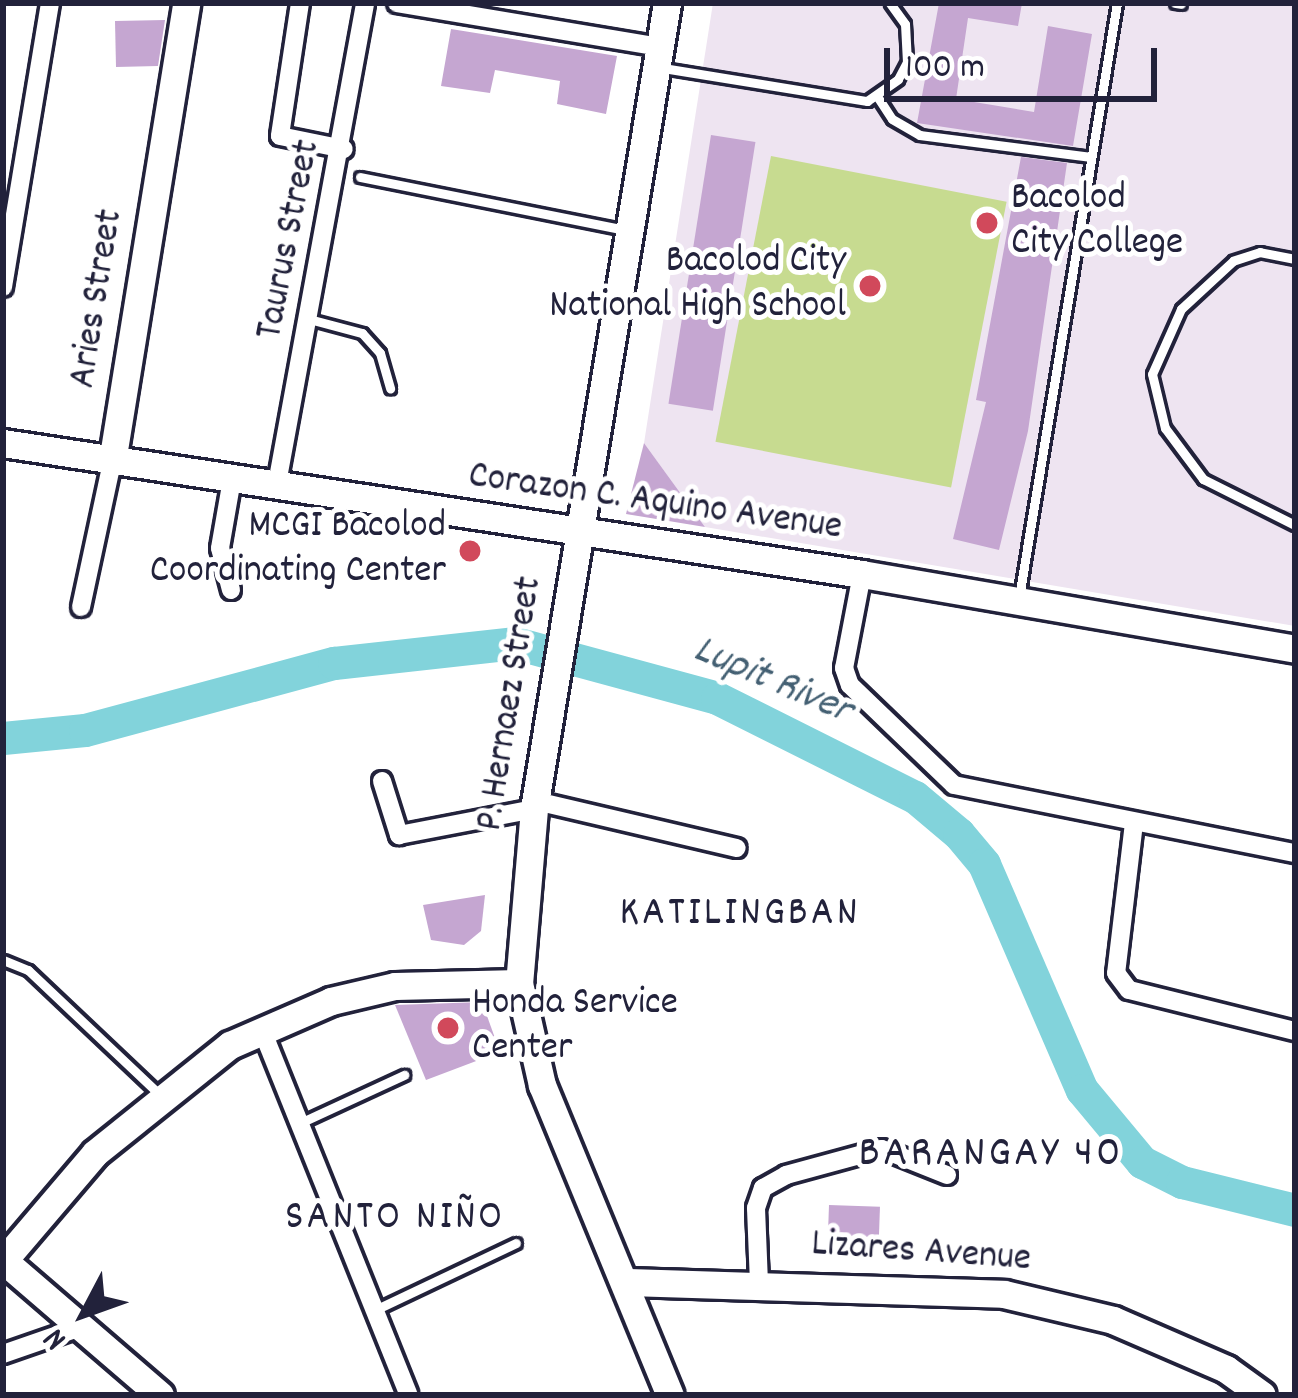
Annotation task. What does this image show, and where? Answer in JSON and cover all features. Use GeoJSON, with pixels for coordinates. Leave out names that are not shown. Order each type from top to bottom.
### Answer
{"type":"FeatureCollection","features":[{"type":"Feature","properties":{"kind":"main road","name":"Aries Street"},"geometry":{"type":"LineString","coordinates":[[112,462],[186,3]]}},
{"type":"Feature","properties":{"kind":"main road","name":"P. Hernaez Street"},"geometry":{"type":"LineString","coordinates":[[667,3],[535,805],[519,983],[542,1085],[670,1395]]}},
{"type":"Feature","properties":{"kind":"main road","name":"Corazon C. Aquino Avenue"},"geometry":{"type":"LineString","coordinates":[[3,443],[277,489],[862,574],[1295,649]]}},
{"type":"Feature","properties":{"kind":"main road"},"geometry":{"type":"LineString","coordinates":[[160,1395],[4,1260],[95,1154],[160,1094],[262,1030],[395,986],[519,983]]}},
{"type":"Feature","properties":{"kind":"main road","name":"Lizares Avenue"},"geometry":{"type":"LineString","coordinates":[[626,1282],[950,1288],[1060,1305],[1159,1339],[1262,1395]]}},
{"type":"Feature","properties":{"kind":"street"},"geometry":{"type":"LineString","coordinates":[[3,286],[50,3]]}},
{"type":"Feature","properties":{"kind":"street"},"geometry":{"type":"LineString","coordinates":[[300,3],[280,136],[344,149]]}},
{"type":"Feature","properties":{"kind":"street","name":"Taurus Street"},"geometry":{"type":"LineString","coordinates":[[277,489],[344,149],[365,3]]}},
{"type":"Feature","properties":{"kind":"street"},"geometry":{"type":"LineString","coordinates":[[397,3],[658,57]]}},
{"type":"Feature","properties":{"kind":"street","name":"Aries Street"},"geometry":{"type":"LineString","coordinates":[[81,607],[112,462]]}},
{"type":"Feature","properties":{"kind":"street"},"geometry":{"type":"LineString","coordinates":[[231,590],[220,548],[232,479]]}},
{"type":"Feature","properties":{"kind":"street"},"geometry":{"type":"LineString","coordinates":[[862,574],[844,668],[850,685],[942,774],[968,792],[1295,854]]}},
{"type":"Feature","properties":{"kind":"street"},"geometry":{"type":"LineString","coordinates":[[382,781],[398,835],[535,805],[737,848]]}},
{"type":"Feature","properties":{"kind":"street"},"geometry":{"type":"LineString","coordinates":[[1134,823],[1116,973],[1129,990],[1295,1030]]}},
{"type":"Feature","properties":{"kind":"street"},"geometry":{"type":"LineString","coordinates":[[262,1030],[409,1395]]}},
{"type":"Feature","properties":{"kind":"street"},"geometry":{"type":"LineString","coordinates":[[759,1283],[756,1208],[763,1188],[786,1175],[882,1149],[947,1175]]}},
{"type":"Feature","properties":{"kind":"street"},"geometry":{"type":"LineString","coordinates":[[3,1354],[81,1327]]}},
{"type":"Feature","properties":{"kind":"lane"},"geometry":{"type":"LineString","coordinates":[[1018,602],[1117,3]]}},
{"type":"Feature","properties":{"kind":"lane"},"geometry":{"type":"LineString","coordinates":[[658,57],[848,103],[877,96],[907,62],[909,43],[894,5]]}},
{"type":"Feature","properties":{"kind":"lane"},"geometry":{"type":"LineString","coordinates":[[877,96],[892,118],[920,135],[1091,157]]}},
{"type":"Feature","properties":{"kind":"lane"},"geometry":{"type":"LineString","coordinates":[[360,177],[630,231]]}},
{"type":"Feature","properties":{"kind":"lane"},"geometry":{"type":"LineString","coordinates":[[1295,260],[1260,253],[1232,261],[1181,309],[1152,374],[1165,428],[1203,479],[1295,525]]}},
{"type":"Feature","properties":{"kind":"lane"},"geometry":{"type":"LineString","coordinates":[[309,319],[362,334],[380,352],[390,389]]}},
{"type":"Feature","properties":{"kind":"lane"},"geometry":{"type":"LineString","coordinates":[[3,960],[28,970],[160,1094]]}},
{"type":"Feature","properties":{"kind":"lane"},"geometry":{"type":"LineString","coordinates":[[300,1124],[404,1075]]}},
{"type":"Feature","properties":{"kind":"lane"},"geometry":{"type":"LineString","coordinates":[[375,1310],[516,1243]]}},
{"type":"Feature","properties":{"kind":"shaded area","name":"Bacolod City College"},"geometry":{"type":"Polygon","coordinates":[[[713,3],[1295,3],[1295,626],[705,527],[644,443],[713,3]]]}},
{"type":"Feature","properties":{"kind":"green space"},"geometry":{"type":"Polygon","coordinates":[[[771,156],[1007,202],[951,487],[715,442],[771,156]]]}},
{"type":"Feature","properties":{"kind":"building"},"geometry":{"type":"Polygon","coordinates":[[[939,3],[1022,3],[1018,26],[968,18],[956,99],[1034,112],[1048,26],[1092,34],[1073,146],[917,123],[939,3]]]}},
{"type":"Feature","properties":{"kind":"building"},"geometry":{"type":"Polygon","coordinates":[[[165,20],[158,66],[116,67],[115,21],[165,20]]]}},
{"type":"Feature","properties":{"kind":"building"},"geometry":{"type":"Polygon","coordinates":[[[451,29],[617,56],[606,114],[557,104],[560,81],[495,70],[490,93],[441,86],[451,29]]]}},
{"type":"Feature","properties":{"kind":"building"},"geometry":{"type":"Polygon","coordinates":[[[711,135],[755,142],[713,411],[668,404],[711,135]]]}},
{"type":"Feature","properties":{"kind":"building"},"geometry":{"type":"Polygon","coordinates":[[[1021,157],[1067,163],[1028,431],[999,550],[953,539],[986,402],[976,400],[1021,157]]]}},
{"type":"Feature","properties":{"kind":"building"},"geometry":{"type":"Polygon","coordinates":[[[644,443],[705,527],[626,514],[644,443]]]}},
{"type":"Feature","properties":{"kind":"building"},"geometry":{"type":"Polygon","coordinates":[[[485,895],[481,931],[464,945],[431,940],[423,905],[485,895]]]}},
{"type":"Feature","properties":{"kind":"building","name":"Honda Service Center"},"geometry":{"type":"Polygon","coordinates":[[[482,1002],[500,1052],[426,1080],[395,1005],[482,1002]]]}},
{"type":"Feature","properties":{"kind":"building"},"geometry":{"type":"Polygon","coordinates":[[[829,1205],[880,1207],[879,1238],[828,1236],[829,1205]]]}},
{"type":"Feature","properties":{"kind":"waterway","name":"Lupit River"},"geometry":{"type":"LineString","coordinates":[[3,738],[85,730],[334,663],[515,643],[717,698],[915,797],[959,834],[984,864],[1082,1090],[1142,1162],[1182,1182],[1295,1210]]}},
{"type":"Feature","properties":{"kind":"place","name":"Bacolod City College"},"geometry":{"type":"Point","coordinates":[987,223]}},
{"type":"Feature","properties":{"kind":"place","name":"Bacolod City National High School"},"geometry":{"type":"Point","coordinates":[870,286]}},
{"type":"Feature","properties":{"kind":"place","name":"MCGI Bacolod Coordinating Center"},"geometry":{"type":"Point","coordinates":[470,551]}},
{"type":"Feature","properties":{"kind":"place","name":"Honda Service Center"},"geometry":{"type":"Point","coordinates":[448,1028]}},
{"type":"Feature","properties":{"kind":"district","name":"KATILINGBAN"},"geometry":{"type":"Point","coordinates":[740,915]}},
{"type":"Feature","properties":{"kind":"district","name":"BARANGAY 40"},"geometry":{"type":"Point","coordinates":[991,1156]}},
{"type":"Feature","properties":{"kind":"district","name":"SANTO NIÑO"},"geometry":{"type":"Point","coordinates":[395,1219]}}]}
